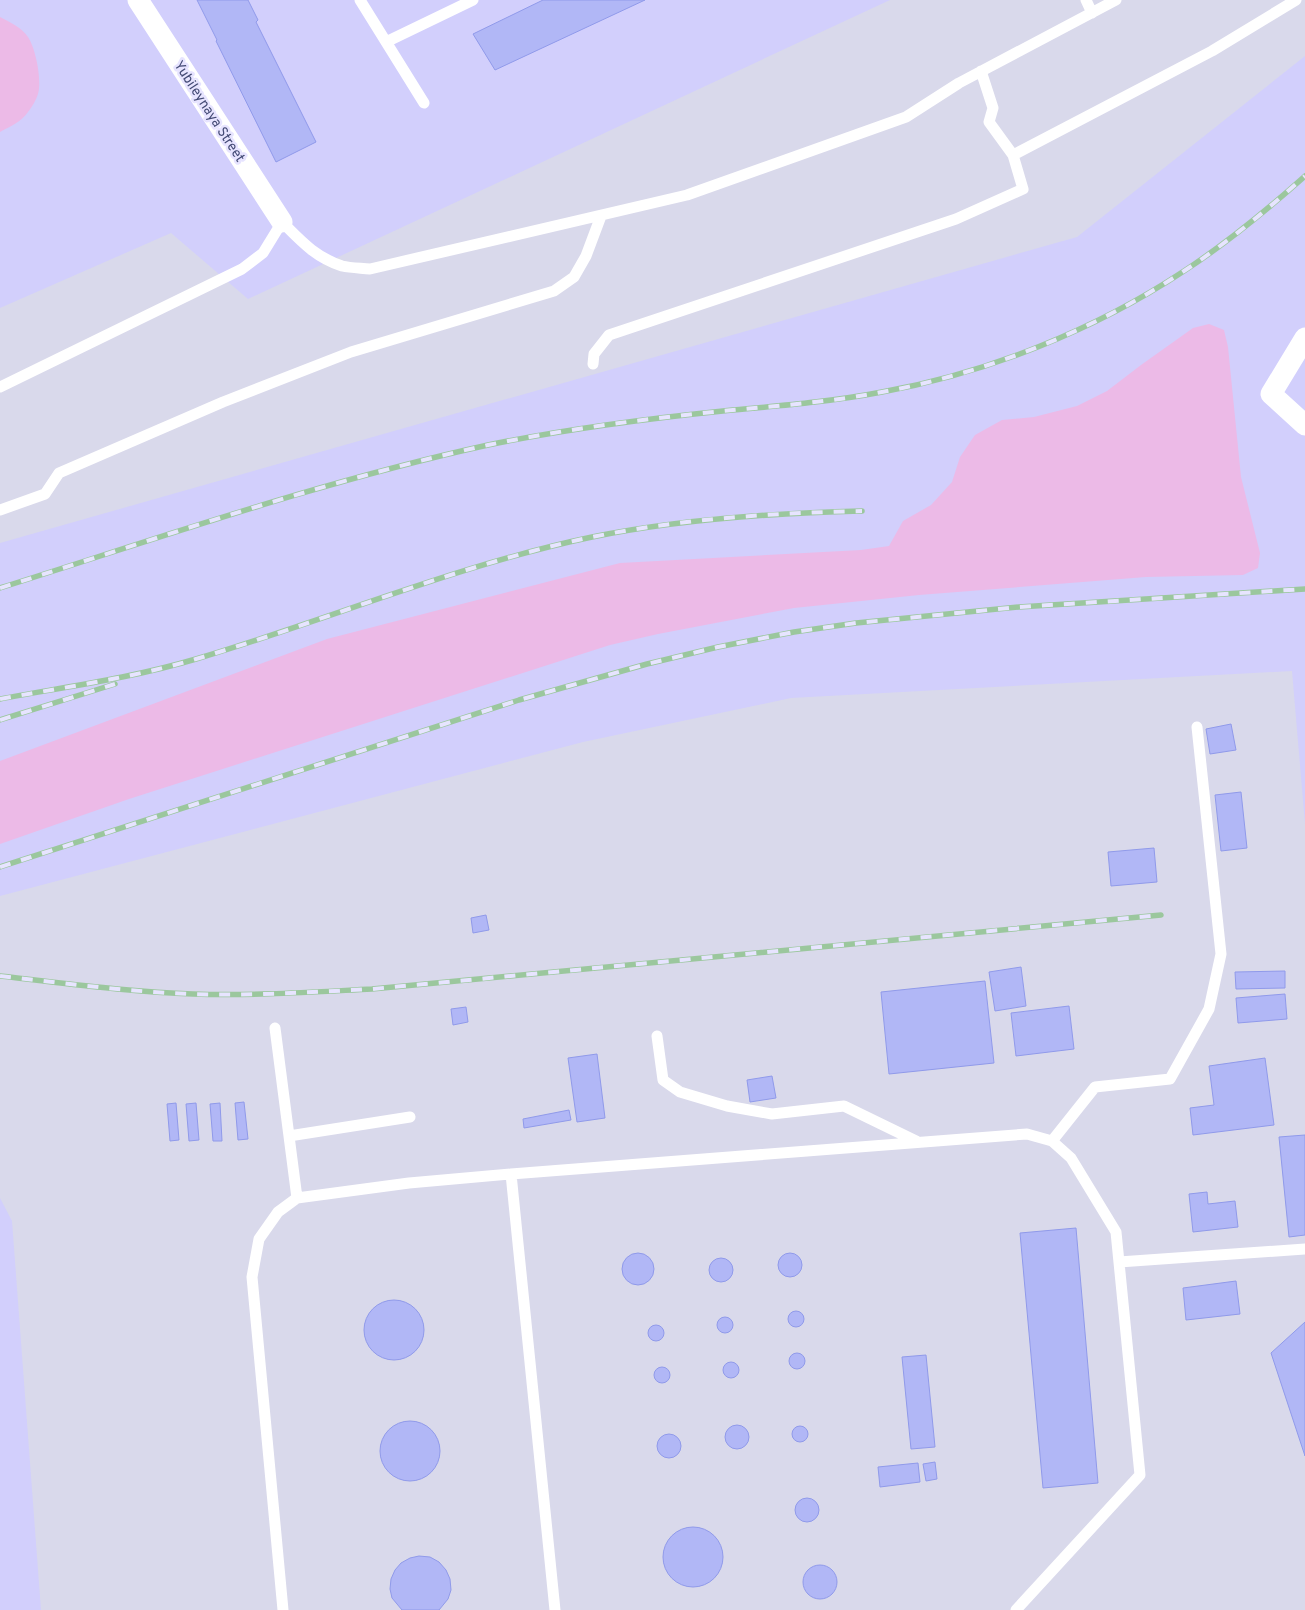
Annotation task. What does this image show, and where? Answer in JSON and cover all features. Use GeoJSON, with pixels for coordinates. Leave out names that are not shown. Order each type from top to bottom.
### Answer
{"type":"FeatureCollection","features":[{"type":"Feature","properties":{"kind":"street","name":"Yubileynaya Street"},"geometry":{"type":"LineString","coordinates":[[138,0],[282,222]]}},
{"type":"Feature","properties":{"kind":"street"},"geometry":{"type":"LineString","coordinates":[[1305,338],[1271,394],[1305,425]]}},
{"type":"Feature","properties":{"kind":"lane"},"geometry":{"type":"LineString","coordinates":[[360,0],[424,104]]}},
{"type":"Feature","properties":{"kind":"lane"},"geometry":{"type":"LineString","coordinates":[[386,42],[473,0]]}},
{"type":"Feature","properties":{"kind":"lane"},"geometry":{"type":"LineString","coordinates":[[1086,0],[1092,13]]}},
{"type":"Feature","properties":{"kind":"lane"},"geometry":{"type":"LineString","coordinates":[[0,387],[242,269],[263,253],[282,222],[311,250],[326,259],[344,266],[370,269],[688,195],[906,118],[959,83],[1116,0]]}},
{"type":"Feature","properties":{"kind":"lane"},"geometry":{"type":"LineString","coordinates":[[1013,155],[1212,51],[1296,0]]}},
{"type":"Feature","properties":{"kind":"lane"},"geometry":{"type":"LineString","coordinates":[[593,364],[594,354],[609,335],[956,219],[1023,189],[1013,155],[989,122],[993,108],[981,71]]}},
{"type":"Feature","properties":{"kind":"lane"},"geometry":{"type":"LineString","coordinates":[[0,510],[45,494],[59,473],[223,402],[351,352],[554,291],[574,277],[586,256],[601,216]]}},
{"type":"Feature","properties":{"kind":"lane"},"geometry":{"type":"LineString","coordinates":[[1052,1141],[1095,1087],[1170,1079],[1209,1010],[1221,954],[1197,727]]}},
{"type":"Feature","properties":{"kind":"lane"},"geometry":{"type":"LineString","coordinates":[[276,1028],[297,1198]]}},
{"type":"Feature","properties":{"kind":"lane"},"geometry":{"type":"LineString","coordinates":[[657,1036],[663,1080],[680,1092],[727,1106],[772,1114],[844,1106],[918,1142]]}},
{"type":"Feature","properties":{"kind":"lane"},"geometry":{"type":"LineString","coordinates":[[288,1136],[410,1116]]}},
{"type":"Feature","properties":{"kind":"lane"},"geometry":{"type":"LineString","coordinates":[[283,1610],[252,1277],[259,1239],[278,1212],[297,1198],[409,1183],[511,1174],[1026,1134],[1052,1141],[1071,1158],[1116,1232],[1140,1475],[1016,1610]]}},
{"type":"Feature","properties":{"kind":"lane"},"geometry":{"type":"LineString","coordinates":[[511,1174],[555,1610]]}},
{"type":"Feature","properties":{"kind":"lane"},"geometry":{"type":"LineString","coordinates":[[1119,1262],[1305,1249]]}},
{"type":"Feature","properties":{"kind":"shaded area"},"geometry":{"type":"Polygon","coordinates":[[[0,0],[1305,0],[1305,1610],[0,1610],[0,0]]]}},
{"type":"Feature","properties":{"kind":"shaded area"},"geometry":{"type":"Polygon","coordinates":[[[890,0],[1305,0],[1305,56],[1077,237],[0,543],[0,308],[171,233],[248,299],[890,0]]]}},
{"type":"Feature","properties":{"kind":"shaded area"},"geometry":{"type":"Polygon","coordinates":[[[0,17],[19,28],[31,42],[39,73],[39,88],[34,103],[28,112],[12,126],[0,132],[0,17]]]}},
{"type":"Feature","properties":{"kind":"shaded area"},"geometry":{"type":"Polygon","coordinates":[[[1209,324],[1224,330],[1228,347],[1241,477],[1260,553],[1258,568],[1243,575],[1146,577],[919,595],[794,608],[658,634],[610,645],[129,799],[0,844],[0,761],[327,639],[620,563],[861,550],[889,546],[903,521],[931,505],[952,482],[960,457],[975,435],[1002,420],[1034,417],[1077,406],[1107,391],[1193,328],[1209,324]]]}},
{"type":"Feature","properties":{"kind":"shaded area"},"geometry":{"type":"Polygon","coordinates":[[[1292,671],[1305,824],[1305,1610],[41,1610],[12,1221],[0,1198],[0,896],[583,742],[791,698],[1292,671]]]}},
{"type":"Feature","properties":{"kind":"building"},"geometry":{"type":"Polygon","coordinates":[[[197,0],[248,0],[258,20],[256,22],[316,142],[276,162],[197,0]]]}},
{"type":"Feature","properties":{"kind":"building"},"geometry":{"type":"Polygon","coordinates":[[[543,0],[645,0],[495,70],[473,34],[543,0]]]}},
{"type":"Feature","properties":{"kind":"building"},"geometry":{"type":"Polygon","coordinates":[[[1231,724],[1236,750],[1210,754],[1206,729],[1231,724]]]}},
{"type":"Feature","properties":{"kind":"building"},"geometry":{"type":"Polygon","coordinates":[[[1241,792],[1247,848],[1221,851],[1215,795],[1241,792]]]}},
{"type":"Feature","properties":{"kind":"building"},"geometry":{"type":"Polygon","coordinates":[[[1154,848],[1157,882],[1111,886],[1108,852],[1154,848]]]}},
{"type":"Feature","properties":{"kind":"building"},"geometry":{"type":"Polygon","coordinates":[[[486,915],[489,930],[473,933],[471,918],[486,915]]]}},
{"type":"Feature","properties":{"kind":"building"},"geometry":{"type":"Polygon","coordinates":[[[1021,967],[1026,1006],[995,1011],[989,972],[1021,967]]]}},
{"type":"Feature","properties":{"kind":"building"},"geometry":{"type":"Polygon","coordinates":[[[1285,971],[1285,988],[1236,989],[1235,972],[1285,971]]]}},
{"type":"Feature","properties":{"kind":"building"},"geometry":{"type":"Polygon","coordinates":[[[985,981],[994,1063],[889,1074],[881,992],[985,981]]]}},
{"type":"Feature","properties":{"kind":"building"},"geometry":{"type":"Polygon","coordinates":[[[1285,994],[1287,1019],[1238,1023],[1236,998],[1285,994]]]}},
{"type":"Feature","properties":{"kind":"building"},"geometry":{"type":"Polygon","coordinates":[[[1069,1006],[1074,1049],[1016,1056],[1011,1013],[1069,1006]]]}},
{"type":"Feature","properties":{"kind":"building"},"geometry":{"type":"Polygon","coordinates":[[[466,1007],[468,1022],[453,1025],[451,1009],[466,1007]]]}},
{"type":"Feature","properties":{"kind":"building"},"geometry":{"type":"Polygon","coordinates":[[[597,1054],[605,1118],[577,1122],[568,1058],[597,1054]]]}},
{"type":"Feature","properties":{"kind":"building"},"geometry":{"type":"Polygon","coordinates":[[[1265,1058],[1274,1125],[1193,1135],[1190,1108],[1214,1105],[1209,1066],[1265,1058]]]}},
{"type":"Feature","properties":{"kind":"building"},"geometry":{"type":"Polygon","coordinates":[[[772,1076],[776,1098],[750,1102],[747,1080],[772,1076]]]}},
{"type":"Feature","properties":{"kind":"building"},"geometry":{"type":"Polygon","coordinates":[[[244,1102],[248,1139],[238,1140],[235,1103],[244,1102]]]}},
{"type":"Feature","properties":{"kind":"building"},"geometry":{"type":"Polygon","coordinates":[[[176,1103],[179,1140],[170,1141],[167,1104],[176,1103]]]}},
{"type":"Feature","properties":{"kind":"building"},"geometry":{"type":"Polygon","coordinates":[[[196,1103],[199,1140],[189,1141],[186,1104],[196,1103]]]}},
{"type":"Feature","properties":{"kind":"building"},"geometry":{"type":"Polygon","coordinates":[[[220,1103],[222,1141],[213,1141],[210,1104],[220,1103]]]}},
{"type":"Feature","properties":{"kind":"building"},"geometry":{"type":"Polygon","coordinates":[[[569,1110],[571,1120],[524,1128],[523,1119],[569,1110]]]}},
{"type":"Feature","properties":{"kind":"building"},"geometry":{"type":"Polygon","coordinates":[[[1305,1135],[1305,1235],[1289,1237],[1279,1137],[1305,1135]]]}},
{"type":"Feature","properties":{"kind":"building"},"geometry":{"type":"Polygon","coordinates":[[[1207,1192],[1208,1204],[1235,1201],[1238,1227],[1193,1232],[1189,1194],[1207,1192]]]}},
{"type":"Feature","properties":{"kind":"building"},"geometry":{"type":"Polygon","coordinates":[[[1076,1228],[1098,1483],[1043,1488],[1020,1233],[1076,1228]]]}},
{"type":"Feature","properties":{"kind":"building"},"geometry":{"type":"Polygon","coordinates":[[[638,1253],[650,1257],[654,1269],[650,1281],[638,1285],[626,1281],[622,1269],[626,1257],[638,1253]]]}},
{"type":"Feature","properties":{"kind":"building"},"geometry":{"type":"Polygon","coordinates":[[[790,1253],[795,1254],[801,1260],[801,1270],[795,1276],[790,1277],[785,1276],[779,1270],[778,1265],[779,1260],[785,1254],[790,1253]]]}},
{"type":"Feature","properties":{"kind":"building"},"geometry":{"type":"Polygon","coordinates":[[[721,1258],[726,1259],[732,1265],[732,1275],[726,1281],[721,1282],[716,1281],[710,1275],[709,1270],[710,1265],[716,1259],[721,1258]]]}},
{"type":"Feature","properties":{"kind":"building"},"geometry":{"type":"Polygon","coordinates":[[[1236,1281],[1240,1314],[1186,1320],[1183,1288],[1236,1281]]]}},
{"type":"Feature","properties":{"kind":"building"},"geometry":{"type":"Polygon","coordinates":[[[388,1300],[400,1300],[411,1305],[419,1313],[424,1324],[422,1342],[411,1355],[400,1360],[388,1360],[377,1355],[369,1347],[364,1336],[364,1324],[369,1313],[377,1305],[388,1300]]]}},
{"type":"Feature","properties":{"kind":"building"},"geometry":{"type":"Polygon","coordinates":[[[793,1311],[799,1311],[804,1316],[802,1325],[793,1327],[788,1322],[788,1316],[793,1311]]]}},
{"type":"Feature","properties":{"kind":"building"},"geometry":{"type":"Polygon","coordinates":[[[722,1317],[728,1317],[733,1322],[731,1331],[722,1333],[717,1328],[717,1322],[722,1317]]]}},
{"type":"Feature","properties":{"kind":"building"},"geometry":{"type":"Polygon","coordinates":[[[1305,1322],[1305,1456],[1271,1353],[1305,1322]]]}},
{"type":"Feature","properties":{"kind":"building"},"geometry":{"type":"Polygon","coordinates":[[[653,1325],[659,1325],[664,1330],[662,1339],[653,1341],[648,1336],[648,1330],[653,1325]]]}},
{"type":"Feature","properties":{"kind":"building"},"geometry":{"type":"Polygon","coordinates":[[[794,1353],[800,1353],[805,1358],[803,1367],[794,1369],[789,1364],[789,1358],[794,1353]]]}},
{"type":"Feature","properties":{"kind":"building"},"geometry":{"type":"Polygon","coordinates":[[[926,1355],[935,1447],[911,1449],[902,1357],[926,1355]]]}},
{"type":"Feature","properties":{"kind":"building"},"geometry":{"type":"Polygon","coordinates":[[[728,1362],[734,1362],[739,1367],[737,1376],[728,1378],[723,1373],[723,1367],[728,1362]]]}},
{"type":"Feature","properties":{"kind":"building"},"geometry":{"type":"Polygon","coordinates":[[[659,1367],[665,1367],[670,1372],[668,1381],[659,1383],[654,1378],[654,1372],[659,1367]]]}},
{"type":"Feature","properties":{"kind":"building"},"geometry":{"type":"Polygon","coordinates":[[[404,1421],[416,1421],[427,1426],[435,1434],[440,1445],[438,1463],[427,1476],[416,1481],[404,1481],[393,1476],[385,1468],[380,1457],[380,1445],[385,1434],[393,1426],[404,1421]]]}},
{"type":"Feature","properties":{"kind":"building"},"geometry":{"type":"Polygon","coordinates":[[[737,1425],[742,1426],[748,1432],[748,1442],[742,1448],[737,1449],[732,1448],[726,1442],[725,1437],[726,1432],[732,1426],[737,1425]]]}},
{"type":"Feature","properties":{"kind":"building"},"geometry":{"type":"Polygon","coordinates":[[[797,1426],[803,1426],[808,1431],[806,1440],[797,1442],[792,1437],[792,1431],[797,1426]]]}},
{"type":"Feature","properties":{"kind":"building"},"geometry":{"type":"Polygon","coordinates":[[[669,1434],[674,1435],[680,1441],[680,1451],[674,1457],[669,1458],[664,1457],[658,1451],[657,1446],[658,1441],[664,1435],[669,1434]]]}},
{"type":"Feature","properties":{"kind":"building"},"geometry":{"type":"Polygon","coordinates":[[[935,1462],[937,1479],[926,1481],[923,1464],[935,1462]]]}},
{"type":"Feature","properties":{"kind":"building"},"geometry":{"type":"Polygon","coordinates":[[[918,1463],[920,1482],[880,1487],[878,1467],[918,1463]]]}},
{"type":"Feature","properties":{"kind":"building"},"geometry":{"type":"Polygon","coordinates":[[[807,1498],[812,1499],[818,1505],[818,1515],[812,1521],[807,1522],[802,1521],[796,1515],[795,1510],[796,1505],[802,1499],[807,1498]]]}},
{"type":"Feature","properties":{"kind":"building"},"geometry":{"type":"Polygon","coordinates":[[[687,1527],[699,1527],[710,1532],[718,1540],[723,1551],[721,1569],[710,1582],[699,1587],[687,1587],[676,1582],[668,1574],[663,1563],[663,1551],[668,1540],[676,1532],[687,1527]]]}},
{"type":"Feature","properties":{"kind":"building"},"geometry":{"type":"Polygon","coordinates":[[[419,1556],[430,1557],[439,1562],[446,1570],[450,1579],[451,1590],[448,1599],[439,1610],[402,1610],[392,1598],[390,1589],[391,1579],[395,1570],[401,1563],[419,1556]]]}},
{"type":"Feature","properties":{"kind":"building"},"geometry":{"type":"Polygon","coordinates":[[[820,1565],[832,1570],[837,1582],[832,1594],[820,1599],[808,1594],[803,1582],[808,1570],[820,1565]]]}},
{"type":"Feature","properties":{"kind":"railway"},"geometry":{"type":"LineString","coordinates":[[0,588],[304,493],[426,459],[488,445],[576,429],[882,392],[921,384],[1000,361],[1077,330],[1150,292],[1231,238],[1305,176]]}},
{"type":"Feature","properties":{"kind":"railway"},"geometry":{"type":"LineString","coordinates":[[0,699],[98,682],[172,666],[245,644],[492,562],[592,537],[693,521],[794,513],[862,511]]}},
{"type":"Feature","properties":{"kind":"railway"},"geometry":{"type":"LineString","coordinates":[[0,867],[519,700],[647,664],[718,647],[794,632],[856,623],[1019,607],[1305,589]]}},
{"type":"Feature","properties":{"kind":"railway"},"geometry":{"type":"LineString","coordinates":[[0,720],[115,684]]}},
{"type":"Feature","properties":{"kind":"railway"},"geometry":{"type":"LineString","coordinates":[[0,976],[121,989],[193,994],[260,994],[372,989],[1161,915]]}}]}
